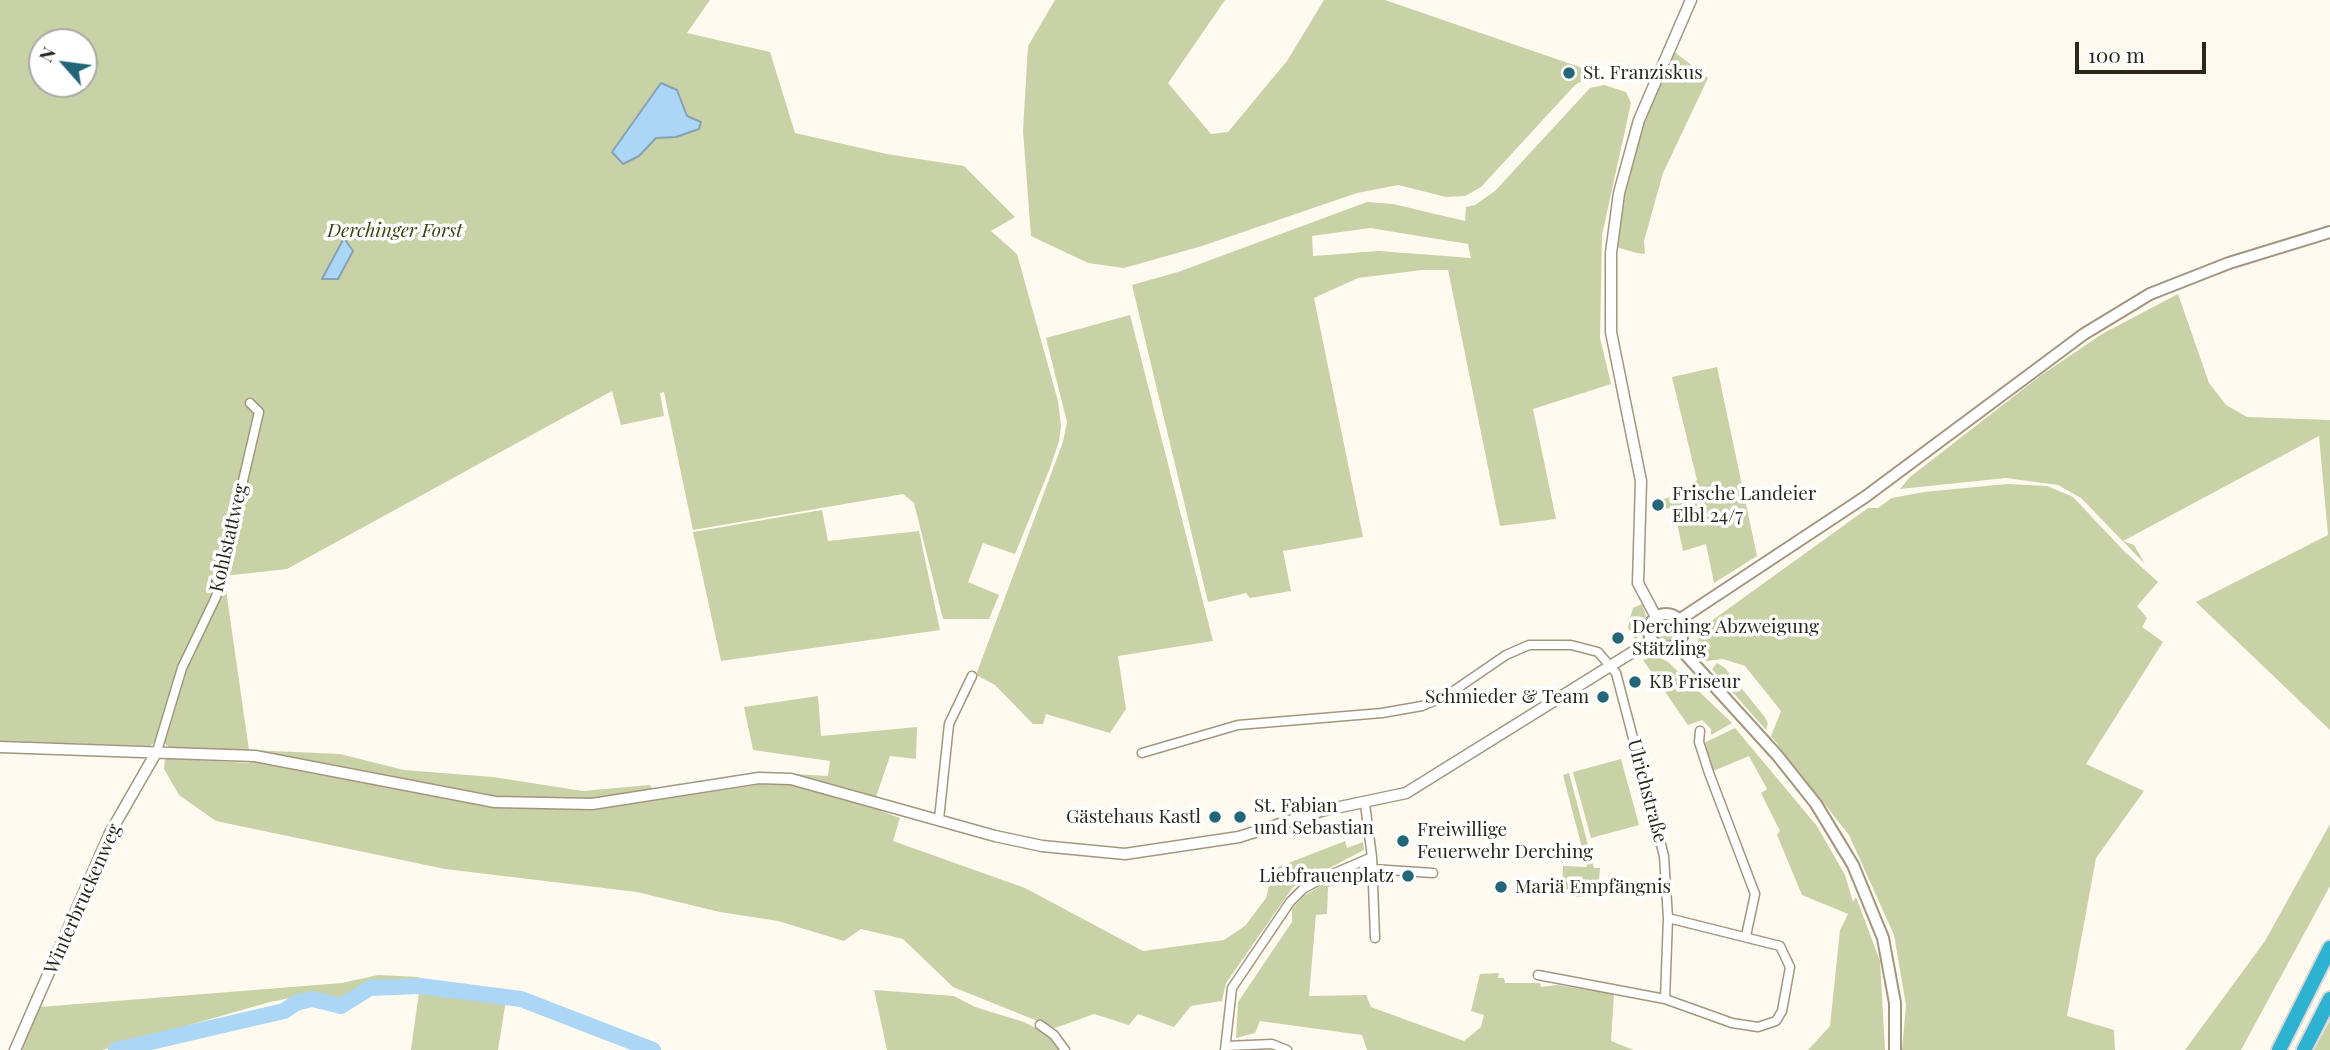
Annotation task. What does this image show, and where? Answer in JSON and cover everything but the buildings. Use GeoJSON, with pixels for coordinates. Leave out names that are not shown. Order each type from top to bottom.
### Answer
{"type":"FeatureCollection","features":[{"type":"Feature","properties":{"kind":"highway"},"geometry":{"type":"LineString","coordinates":[[2279,1050],[2330,948]]}},
{"type":"Feature","properties":{"kind":"highway"},"geometry":{"type":"LineString","coordinates":[[2304,1050],[2330,999]]}},
{"type":"Feature","properties":{"kind":"main road"},"geometry":{"type":"LineString","coordinates":[[1679,620],[1943,442],[2046,360],[2150,295],[2229,263],[2330,232]]}},
{"type":"Feature","properties":{"kind":"main road"},"geometry":{"type":"LineString","coordinates":[[1668,614],[1679,620],[1683,633],[1676,644],[1664,647],[1652,640],[1650,628],[1656,617],[1668,614]]}},
{"type":"Feature","properties":{"kind":"main road"},"geometry":{"type":"LineString","coordinates":[[1676,644],[1793,775],[1816,804],[1853,865],[1883,937],[1895,1003],[1895,1050]]}},
{"type":"Feature","properties":{"kind":"street"},"geometry":{"type":"LineString","coordinates":[[1656,617],[1638,583],[1641,481],[1611,332],[1611,253],[1619,193],[1639,120],[1668,47],[1691,0]]}},
{"type":"Feature","properties":{"kind":"street","name":"Kohlstattweg"},"geometry":{"type":"LineString","coordinates":[[157,751],[182,668],[216,597],[259,412],[250,403]]}},
{"type":"Feature","properties":{"kind":"street"},"geometry":{"type":"LineString","coordinates":[[0,747],[255,756],[495,802],[592,804],[759,778],[791,779],[995,836],[1042,846],[1125,854],[1239,837],[1321,811],[1365,804],[1420,786],[1504,730],[1652,640]]}},
{"type":"Feature","properties":{"kind":"street"},"geometry":{"type":"LineString","coordinates":[[1142,753],[1238,725],[1382,713],[1432,703],[1506,655],[1529,645],[1586,647],[1598,652],[1613,666]]}},
{"type":"Feature","properties":{"kind":"street","name":"Ulrichstraße"},"geometry":{"type":"LineString","coordinates":[[1613,666],[1664,856],[1668,918],[1665,999]]}},
{"type":"Feature","properties":{"kind":"street"},"geometry":{"type":"LineString","coordinates":[[939,819],[949,724],[972,676]]}},
{"type":"Feature","properties":{"kind":"street"},"geometry":{"type":"LineString","coordinates":[[1700,731],[1699,742],[1709,773],[1755,894],[1746,936]]}},
{"type":"Feature","properties":{"kind":"street","name":"Winterbruckenweg"},"geometry":{"type":"LineString","coordinates":[[15,1050],[110,833],[157,751]]}},
{"type":"Feature","properties":{"kind":"street"},"geometry":{"type":"LineString","coordinates":[[1365,804],[1373,869],[1375,938]]}},
{"type":"Feature","properties":{"kind":"street"},"geometry":{"type":"LineString","coordinates":[[1287,1050],[1272,1044],[1226,1048],[1232,988],[1290,902],[1303,889],[1372,857]]}},
{"type":"Feature","properties":{"kind":"street"},"geometry":{"type":"LineString","coordinates":[[1373,869],[1433,873]]}},
{"type":"Feature","properties":{"kind":"street"},"geometry":{"type":"LineString","coordinates":[[1538,975],[1665,999],[1732,1023],[1758,1027],[1776,1021],[1782,1010],[1790,967],[1787,955],[1780,946],[1668,918]]}},
{"type":"Feature","properties":{"kind":"street"},"geometry":{"type":"LineString","coordinates":[[1040,1025],[1054,1035],[1065,1050]]}},
{"type":"Feature","properties":{"kind":"green space","name":"Derchinger Forst"},"geometry":{"type":"Polygon","coordinates":[[[0,0],[710,0],[687,33],[770,52],[795,133],[887,154],[964,166],[1015,217],[991,231],[1017,254],[1058,401],[1061,426],[1050,468],[1015,554],[983,543],[968,582],[999,595],[989,619],[943,619],[914,503],[903,494],[693,530],[664,392],[660,393],[664,416],[621,425],[612,391],[287,569],[224,576],[249,750],[340,754],[404,770],[493,777],[583,791],[650,785],[659,800],[757,785],[777,773],[828,776],[830,761],[753,750],[744,707],[818,696],[821,736],[917,727],[916,759],[890,756],[876,797],[881,811],[900,818],[893,841],[1025,888],[1143,951],[1224,940],[1245,926],[1266,898],[1273,869],[1345,841],[1347,848],[1363,842],[1364,850],[1293,887],[1226,983],[1222,1001],[1191,1006],[1174,1027],[1138,1014],[1129,1025],[1094,1014],[1055,1028],[953,987],[903,939],[861,929],[844,941],[778,921],[720,912],[637,892],[445,869],[216,821],[179,795],[164,769],[165,758],[249,763],[249,751],[169,747],[163,742],[183,671],[220,592],[230,543],[224,543],[213,596],[179,665],[156,741],[150,746],[0,741],[0,0]],[[677,90],[656,138],[676,137],[701,123],[687,116],[677,90]]]}},
{"type":"Feature","properties":{"kind":"green space"},"geometry":{"type":"Polygon","coordinates":[[[1055,0],[1225,0],[1168,83],[1211,134],[1228,132],[1287,61],[1324,0],[1385,0],[1597,73],[1575,85],[1481,187],[1465,196],[1446,197],[1398,185],[1357,193],[1202,246],[1124,268],[1088,263],[1031,236],[1023,131],[1028,46],[1055,0]]]}},
{"type":"Feature","properties":{"kind":"green space"},"geometry":{"type":"Polygon","coordinates":[[[1672,50],[1708,78],[1663,173],[1644,241],[1645,254],[1637,253],[1616,247],[1624,199],[1644,122],[1672,50]]]}},
{"type":"Feature","properties":{"kind":"green space"},"geometry":{"type":"Polygon","coordinates":[[[1604,85],[1626,92],[1631,103],[1602,235],[1600,338],[1611,384],[1533,409],[1556,519],[1500,526],[1448,270],[1422,270],[1358,278],[1314,298],[1363,537],[1283,551],[1291,591],[1250,598],[1246,593],[1208,602],[1132,285],[1178,272],[1367,202],[1393,204],[1465,221],[1466,207],[1475,205],[1495,191],[1590,88],[1604,85]],[[1370,228],[1312,236],[1313,256],[1379,251],[1471,258],[1468,244],[1370,228]]]}},
{"type":"Feature","properties":{"kind":"green space"},"geometry":{"type":"Polygon","coordinates":[[[2178,294],[2209,383],[2226,405],[2247,417],[2330,420],[2330,730],[2196,602],[2328,535],[2319,436],[2123,541],[2134,545],[2145,564],[2081,498],[2058,485],[2006,478],[1900,489],[1910,477],[2040,376],[2102,334],[2178,294]]]}},
{"type":"Feature","properties":{"kind":"green space"},"geometry":{"type":"Polygon","coordinates":[[[1130,315],[1213,641],[1118,656],[1126,709],[1110,733],[1046,714],[1043,724],[1033,724],[995,685],[976,675],[1063,442],[1067,422],[1046,338],[1130,315]]]}},
{"type":"Feature","properties":{"kind":"green space"},"geometry":{"type":"Polygon","coordinates":[[[1717,367],[1757,556],[1714,583],[1706,544],[1683,551],[1674,509],[1662,508],[1660,500],[1681,494],[1697,480],[1672,377],[1717,367]]]}},
{"type":"Feature","properties":{"kind":"green space"},"geometry":{"type":"Polygon","coordinates":[[[2007,484],[2047,486],[2073,497],[2123,550],[2158,582],[2137,606],[2147,618],[2142,627],[2163,642],[2086,764],[2144,791],[2096,858],[2067,1016],[2114,1030],[2115,1050],[1902,1050],[1906,1005],[1894,935],[1849,835],[1771,736],[1781,711],[1745,666],[1723,659],[1706,661],[1695,649],[1703,627],[1868,508],[1878,508],[1892,498],[1924,492],[2007,484]]]}},
{"type":"Feature","properties":{"kind":"green space"},"geometry":{"type":"Polygon","coordinates":[[[822,510],[828,541],[919,531],[940,630],[721,661],[693,532],[822,510]]]}},
{"type":"Feature","properties":{"kind":"green space"},"geometry":{"type":"Polygon","coordinates":[[[1642,604],[1646,616],[1636,641],[1628,628],[1633,608],[1642,604]]]}},
{"type":"Feature","properties":{"kind":"green space"},"geometry":{"type":"Polygon","coordinates":[[[1666,619],[1675,622],[1678,631],[1675,640],[1666,643],[1657,640],[1654,631],[1657,622],[1666,619]]]}},
{"type":"Feature","properties":{"kind":"green space"},"geometry":{"type":"Polygon","coordinates":[[[1660,658],[1668,662],[1732,723],[1711,735],[1711,729],[1702,720],[1688,725],[1643,660],[1660,658]]]}},
{"type":"Feature","properties":{"kind":"green space"},"geometry":{"type":"Polygon","coordinates":[[[1717,663],[1725,668],[1764,716],[1768,723],[1766,730],[1712,669],[1717,663]]]}},
{"type":"Feature","properties":{"kind":"green space"},"geometry":{"type":"Polygon","coordinates":[[[1735,728],[1817,826],[1845,875],[1853,902],[1856,897],[1880,961],[1885,1050],[1808,1050],[1830,1026],[1840,930],[1848,914],[1802,895],[1777,835],[1780,831],[1761,793],[1767,789],[1749,756],[1713,771],[1704,743],[1735,728]]]}},
{"type":"Feature","properties":{"kind":"green space"},"geometry":{"type":"Polygon","coordinates":[[[1621,759],[1639,825],[1591,838],[1573,772],[1621,759]]]}},
{"type":"Feature","properties":{"kind":"green space"},"geometry":{"type":"Polygon","coordinates":[[[1569,773],[1594,868],[1600,868],[1598,892],[1584,891],[1583,897],[1576,897],[1574,891],[1562,891],[1563,866],[1587,867],[1563,775],[1569,773]]]}},
{"type":"Feature","properties":{"kind":"green space"},"geometry":{"type":"Polygon","coordinates":[[[2330,824],[2330,886],[2241,1050],[2185,1050],[2265,941],[2330,824]]]}},
{"type":"Feature","properties":{"kind":"green space"},"geometry":{"type":"Polygon","coordinates":[[[1367,868],[1368,877],[1328,887],[1327,914],[1316,915],[1309,996],[1366,995],[1371,1007],[1464,1041],[1481,1027],[1484,1015],[1471,1011],[1480,974],[1499,973],[1498,978],[1504,978],[1505,983],[1540,983],[1541,987],[1557,985],[1614,994],[1611,1041],[1634,1050],[1367,1050],[1362,1035],[1260,1021],[1255,1033],[1236,1038],[1238,1002],[1292,922],[1292,909],[1304,896],[1330,880],[1367,868]]]}},
{"type":"Feature","properties":{"kind":"green space"},"geometry":{"type":"Polygon","coordinates":[[[378,975],[419,977],[418,982],[371,983],[341,1002],[310,994],[270,1002],[102,1050],[21,1050],[40,1007],[342,983],[378,975]]]}},
{"type":"Feature","properties":{"kind":"green space"},"geometry":{"type":"Polygon","coordinates":[[[874,990],[954,996],[975,1007],[1024,1022],[1051,1036],[1059,1050],[887,1050],[874,990]]]}},
{"type":"Feature","properties":{"kind":"green space"},"geometry":{"type":"Polygon","coordinates":[[[419,992],[506,1000],[498,1050],[411,1050],[419,992]]]}},
{"type":"Feature","properties":{"kind":"green space"},"geometry":{"type":"Polygon","coordinates":[[[2330,1020],[2330,1050],[2314,1050],[2330,1020]]]}},
{"type":"Feature","properties":{"kind":"water"},"geometry":{"type":"Polygon","coordinates":[[[661,83],[677,90],[687,116],[701,122],[699,129],[676,137],[656,138],[639,156],[623,164],[612,152],[661,83]]]}},
{"type":"Feature","properties":{"kind":"water"},"geometry":{"type":"Polygon","coordinates":[[[344,238],[353,251],[338,279],[322,279],[344,238]]]}},
{"type":"Feature","properties":{"kind":"waterway"},"geometry":{"type":"LineString","coordinates":[[116,1050],[284,1011],[296,1003],[312,999],[341,1006],[370,988],[420,986],[521,999],[653,1050]]}},
{"type":"Feature","properties":{"kind":"place","name":"St. Franziskus"},"geometry":{"type":"Point","coordinates":[1569,73]}},
{"type":"Feature","properties":{"kind":"place","name":"Frische Landeier Elbl 24/7"},"geometry":{"type":"Point","coordinates":[1658,505]}},
{"type":"Feature","properties":{"kind":"place","name":"Derching Abzweigung Stätzling"},"geometry":{"type":"Point","coordinates":[1618,638]}},
{"type":"Feature","properties":{"kind":"place","name":"KB Friseur"},"geometry":{"type":"Point","coordinates":[1635,682]}},
{"type":"Feature","properties":{"kind":"place","name":"Schmieder & Team"},"geometry":{"type":"Point","coordinates":[1603,697]}},
{"type":"Feature","properties":{"kind":"place","name":"Gästehaus Kastl"},"geometry":{"type":"Point","coordinates":[1215,817]}},
{"type":"Feature","properties":{"kind":"place","name":"St. Fabian und Sebastian"},"geometry":{"type":"Point","coordinates":[1240,817]}},
{"type":"Feature","properties":{"kind":"place","name":"Freiwillige Feuerwehr Derching"},"geometry":{"type":"Point","coordinates":[1403,841]}},
{"type":"Feature","properties":{"kind":"place","name":"Liebfrauenplatz"},"geometry":{"type":"Point","coordinates":[1408,876]}},
{"type":"Feature","properties":{"kind":"place","name":"Mariä Empfängnis"},"geometry":{"type":"Point","coordinates":[1501,887]}}]}
